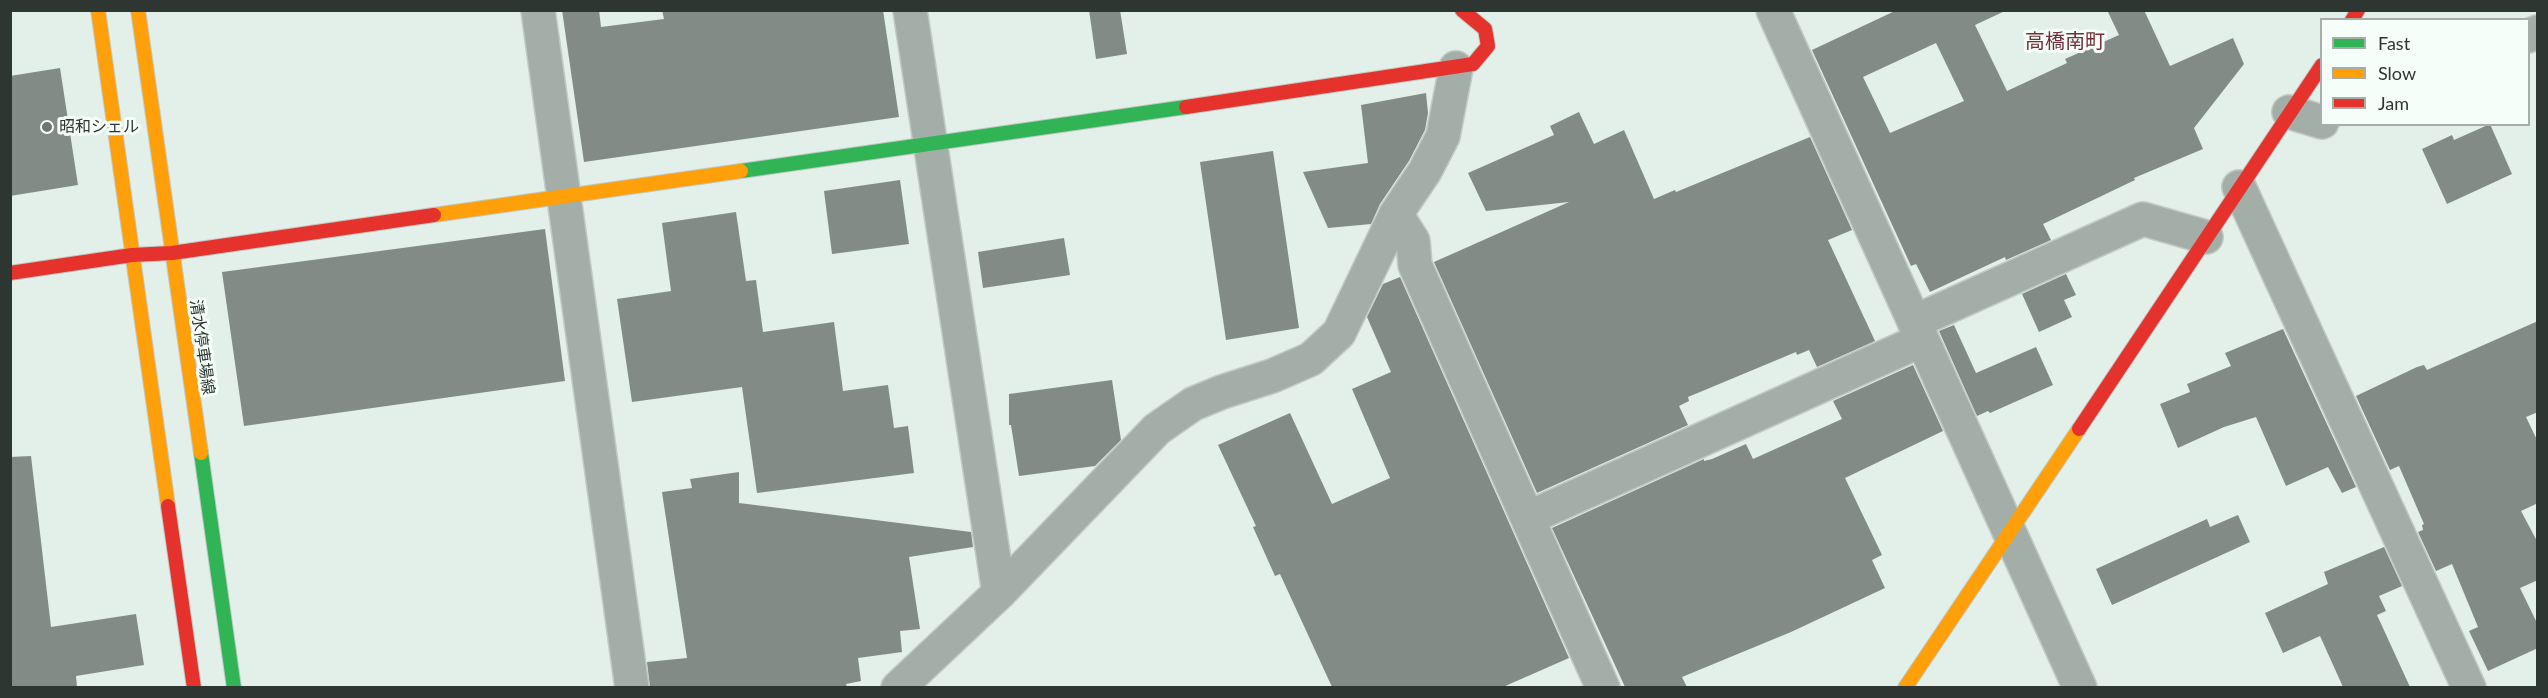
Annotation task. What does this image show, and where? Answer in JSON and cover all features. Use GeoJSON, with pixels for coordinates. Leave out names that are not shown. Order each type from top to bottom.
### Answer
{"type":"FeatureCollection","features":[{"type":"Feature","properties":{"kind":"street"},"geometry":{"type":"LineString","coordinates":[[98,10],[194,687]]}},
{"type":"Feature","properties":{"kind":"street","name":"清水停車場線"},"geometry":{"type":"LineString","coordinates":[[138,10],[234,687]]}},
{"type":"Feature","properties":{"kind":"street"},"geometry":{"type":"LineString","coordinates":[[538,10],[632,687]]}},
{"type":"Feature","properties":{"kind":"street"},"geometry":{"type":"LineString","coordinates":[[910,10],[999,593]]}},
{"type":"Feature","properties":{"kind":"street"},"geometry":{"type":"LineString","coordinates":[[10,273],[132,255],[172,253],[1456,68],[1473,64],[1488,46],[1485,29],[1462,10]]}},
{"type":"Feature","properties":{"kind":"street"},"geometry":{"type":"LineString","coordinates":[[1773,10],[2080,687]]}},
{"type":"Feature","properties":{"kind":"street"},"geometry":{"type":"LineString","coordinates":[[898,687],[999,593],[1157,429],[1193,404],[1272,376],[1311,359],[1339,333],[1396,214],[1443,136],[1456,68]]}},
{"type":"Feature","properties":{"kind":"street"},"geometry":{"type":"LineString","coordinates":[[1905,687],[2320,68]]}},
{"type":"Feature","properties":{"kind":"street"},"geometry":{"type":"LineString","coordinates":[[2289,112],[2320,121]]}},
{"type":"Feature","properties":{"kind":"street"},"geometry":{"type":"LineString","coordinates":[[2240,187],[2469,687]]}},
{"type":"Feature","properties":{"kind":"street"},"geometry":{"type":"LineString","coordinates":[[1396,214],[1413,241],[1415,265],[1603,687]]}},
{"type":"Feature","properties":{"kind":"street"},"geometry":{"type":"LineString","coordinates":[[1528,518],[1918,331],[2143,219],[2206,237]]}},
{"type":"Feature","properties":{"kind":"building"},"geometry":{"type":"Polygon","coordinates":[[[562,10],[599,10],[601,27],[664,19],[662,10],[883,10],[899,117],[584,162],[562,10]]]}},
{"type":"Feature","properties":{"kind":"building"},"geometry":{"type":"Polygon","coordinates":[[[1089,10],[1120,10],[1127,54],[1096,59],[1089,10]]]}},
{"type":"Feature","properties":{"kind":"building"},"geometry":{"type":"Polygon","coordinates":[[[1897,10],[2007,10],[1975,25],[2007,91],[2067,63],[2065,59],[2119,35],[2107,10],[2144,10],[2170,66],[2233,38],[2244,64],[2194,128],[2203,149],[2134,178],[2135,180],[2043,224],[2051,240],[2006,260],[2005,257],[1930,292],[1916,264],[1911,266],[1812,50],[1897,10]],[[1936,43],[1863,77],[1890,133],[1964,101],[1936,43]]]}},
{"type":"Feature","properties":{"kind":"building","name":"昭和シェル"},"geometry":{"type":"Polygon","coordinates":[[[60,68],[78,185],[10,196],[10,76],[60,68]]]}},
{"type":"Feature","properties":{"kind":"building"},"geometry":{"type":"Polygon","coordinates":[[[1426,93],[1428,113],[1425,130],[1409,161],[1380,204],[1371,224],[1328,228],[1303,172],[1368,163],[1361,105],[1426,93]]]}},
{"type":"Feature","properties":{"kind":"building"},"geometry":{"type":"Polygon","coordinates":[[[1579,112],[1594,144],[1624,130],[1654,199],[1810,137],[1852,230],[1828,240],[1875,341],[1817,367],[1809,350],[1797,355],[1796,352],[1688,397],[1689,401],[1679,406],[1688,425],[1537,493],[1434,262],[1569,202],[1486,211],[1468,173],[1554,135],[1550,126],[1579,112]]]}},
{"type":"Feature","properties":{"kind":"building"},"geometry":{"type":"Polygon","coordinates":[[[2486,126],[2491,126],[2512,174],[2447,204],[2422,149],[2452,135],[2454,140],[2486,126]]]}},
{"type":"Feature","properties":{"kind":"building"},"geometry":{"type":"Polygon","coordinates":[[[1273,151],[1299,328],[1226,340],[1200,162],[1273,151]]]}},
{"type":"Feature","properties":{"kind":"building"},"geometry":{"type":"Polygon","coordinates":[[[900,180],[909,244],[832,254],[824,191],[900,180]]]}},
{"type":"Feature","properties":{"kind":"building"},"geometry":{"type":"Polygon","coordinates":[[[736,212],[746,281],[756,280],[763,332],[834,322],[843,391],[888,385],[894,428],[908,426],[914,473],[757,493],[742,387],[632,402],[617,299],[671,291],[662,223],[736,212]]]}},
{"type":"Feature","properties":{"kind":"building"},"geometry":{"type":"Polygon","coordinates":[[[545,229],[565,381],[244,426],[222,272],[545,229]]]}},
{"type":"Feature","properties":{"kind":"building"},"geometry":{"type":"Polygon","coordinates":[[[1064,238],[1070,275],[983,288],[978,252],[1064,238]]]}},
{"type":"Feature","properties":{"kind":"building"},"geometry":{"type":"Polygon","coordinates":[[[2066,274],[2076,295],[2064,300],[2072,317],[2039,332],[2022,294],[2066,274]]]}},
{"type":"Feature","properties":{"kind":"building"},"geometry":{"type":"Polygon","coordinates":[[[1400,277],[1569,658],[1503,687],[1332,687],[1280,574],[1275,576],[1253,527],[1256,526],[1218,445],[1290,413],[1332,504],[1390,478],[1352,389],[1391,372],[1367,317],[1383,284],[1400,277]]]}},
{"type":"Feature","properties":{"kind":"building"},"geometry":{"type":"Polygon","coordinates":[[[2538,321],[2538,412],[2526,417],[2538,442],[2538,503],[2521,511],[2538,543],[2538,580],[2520,588],[2538,625],[2538,648],[2488,671],[2469,631],[2478,627],[2452,564],[2436,571],[2418,532],[2423,530],[2422,525],[2424,524],[2399,466],[2390,470],[2356,396],[2417,367],[2424,365],[2427,370],[2538,321]]]}},
{"type":"Feature","properties":{"kind":"building"},"geometry":{"type":"Polygon","coordinates":[[[1954,325],[1976,373],[2036,347],[2053,385],[1990,413],[1988,411],[1977,416],[1939,331],[1954,325]]]}},
{"type":"Feature","properties":{"kind":"building"},"geometry":{"type":"Polygon","coordinates":[[[2283,329],[2356,487],[2342,493],[2328,467],[2286,486],[2256,417],[2224,427],[2178,448],[2160,404],[2190,392],[2187,384],[2231,366],[2225,353],[2283,329]]]}},
{"type":"Feature","properties":{"kind":"building"},"geometry":{"type":"Polygon","coordinates":[[[1913,365],[1943,431],[1845,478],[1882,555],[1872,560],[1885,588],[1791,632],[1682,677],[1687,687],[1625,687],[1552,528],[1704,459],[1704,461],[1712,459],[1746,444],[1753,459],[1842,419],[1833,401],[1913,365]]]}},
{"type":"Feature","properties":{"kind":"building"},"geometry":{"type":"Polygon","coordinates":[[[1112,380],[1121,440],[1095,466],[1019,476],[1011,425],[1009,425],[1009,394],[1112,380]]]}},
{"type":"Feature","properties":{"kind":"building"},"geometry":{"type":"Polygon","coordinates":[[[31,456],[51,627],[136,614],[144,665],[76,676],[77,687],[10,687],[10,457],[31,456]]]}},
{"type":"Feature","properties":{"kind":"building"},"geometry":{"type":"Polygon","coordinates":[[[739,472],[739,503],[971,532],[973,547],[909,557],[920,629],[900,631],[902,652],[858,658],[861,681],[846,684],[847,687],[650,687],[647,662],[687,658],[662,492],[692,488],[690,479],[739,472]]]}},
{"type":"Feature","properties":{"kind":"building"},"geometry":{"type":"Polygon","coordinates":[[[2238,515],[2250,542],[2112,605],[2096,569],[2207,519],[2210,527],[2238,515]]]}},
{"type":"Feature","properties":{"kind":"building"},"geometry":{"type":"Polygon","coordinates":[[[2384,547],[2402,586],[2379,596],[2386,611],[2377,615],[2410,687],[2343,687],[2320,636],[2283,653],[2265,613],[2328,584],[2324,572],[2384,547]]]}},
{"type":"Feature","properties":{"kind":"traffic: fast"},"geometry":{"type":"LineString","coordinates":[[741,171],[1186,107]]}},
{"type":"Feature","properties":{"kind":"traffic: fast"},"geometry":{"type":"LineString","coordinates":[[201,453],[234,688]]}},
{"type":"Feature","properties":{"kind":"traffic: slow"},"geometry":{"type":"LineString","coordinates":[[98,10],[168,506]]}},
{"type":"Feature","properties":{"kind":"traffic: slow"},"geometry":{"type":"LineString","coordinates":[[138,10],[201,453]]}},
{"type":"Feature","properties":{"kind":"traffic: slow"},"geometry":{"type":"LineString","coordinates":[[434,215],[741,171]]}},
{"type":"Feature","properties":{"kind":"traffic: slow"},"geometry":{"type":"LineString","coordinates":[[1905,688],[2079,429]]}},
{"type":"Feature","properties":{"kind":"traffic: jam"},"geometry":{"type":"LineString","coordinates":[[1186,107],[1473,64],[1488,46],[1485,29],[1462,10]]}},
{"type":"Feature","properties":{"kind":"traffic: jam"},"geometry":{"type":"LineString","coordinates":[[2353,18],[2358,10]]}},
{"type":"Feature","properties":{"kind":"traffic: jam"},"geometry":{"type":"LineString","coordinates":[[2079,429],[2320,68]]}},
{"type":"Feature","properties":{"kind":"traffic: jam"},"geometry":{"type":"LineString","coordinates":[[10,273],[132,255],[172,253],[434,215]]}},
{"type":"Feature","properties":{"kind":"traffic: jam"},"geometry":{"type":"LineString","coordinates":[[168,506],[194,688]]}},
{"type":"Feature","properties":{"kind":"place","name":"昭和シェル"},"geometry":{"type":"Point","coordinates":[47,127]}},
{"type":"Feature","properties":{"kind":"district","name":"高橋南町"},"geometry":{"type":"Point","coordinates":[2065,42]}}]}
